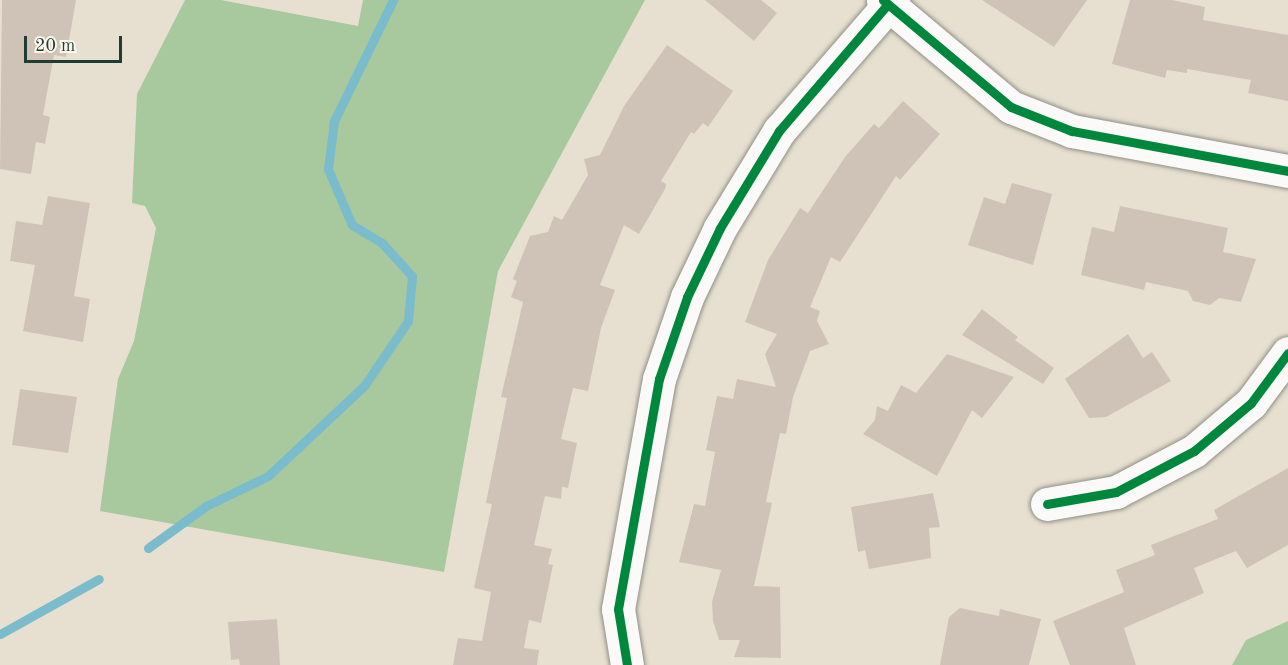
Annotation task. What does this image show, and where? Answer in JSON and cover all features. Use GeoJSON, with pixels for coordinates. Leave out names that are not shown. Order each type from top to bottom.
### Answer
{"type":"FeatureCollection","features":[{"type":"Feature","properties":{"kind":"street"},"geometry":{"type":"LineString","coordinates":[[627,665],[618,609],[659,379],[687,297],[720,228],[779,131],[888,2],[1011,107],[1072,131],[1288,171]]}},
{"type":"Feature","properties":{"kind":"street"},"geometry":{"type":"LineString","coordinates":[[1047,504],[1116,492],[1194,452],[1251,403],[1288,353]]}},
{"type":"Feature","properties":{"kind":"green space"},"geometry":{"type":"Polygon","coordinates":[[[185,0],[221,0],[358,26],[363,0],[645,0],[498,271],[444,572],[100,511],[118,379],[134,341],[156,228],[145,206],[132,203],[137,94],[185,0]]]}},
{"type":"Feature","properties":{"kind":"green space"},"geometry":{"type":"Polygon","coordinates":[[[1288,621],[1288,665],[1232,665],[1246,640],[1288,621]]]}},
{"type":"Feature","properties":{"kind":"building"},"geometry":{"type":"Polygon","coordinates":[[[2,0],[76,0],[66,57],[54,55],[43,115],[50,117],[45,144],[36,142],[31,174],[0,169],[2,0]]]}},
{"type":"Feature","properties":{"kind":"building"},"geometry":{"type":"Polygon","coordinates":[[[705,0],[761,0],[777,13],[754,41],[705,0]]]}},
{"type":"Feature","properties":{"kind":"building"},"geometry":{"type":"Polygon","coordinates":[[[982,0],[1087,0],[1054,47],[982,0]]]}},
{"type":"Feature","properties":{"kind":"building"},"geometry":{"type":"Polygon","coordinates":[[[1130,0],[1172,0],[1205,7],[1203,20],[1288,35],[1288,101],[1248,93],[1251,80],[1187,69],[1187,73],[1167,70],[1165,78],[1112,64],[1130,0]]]}},
{"type":"Feature","properties":{"kind":"building"},"geometry":{"type":"Polygon","coordinates":[[[667,45],[733,91],[708,127],[703,123],[694,134],[691,132],[661,181],[666,184],[665,189],[639,234],[624,225],[600,285],[615,290],[601,328],[588,391],[573,388],[561,439],[577,443],[568,488],[562,487],[561,499],[545,496],[534,545],[552,549],[548,564],[553,565],[541,623],[529,620],[524,648],[539,650],[537,665],[453,665],[458,638],[482,641],[491,592],[474,588],[492,504],[486,503],[507,398],[501,397],[523,302],[511,297],[517,281],[513,279],[530,236],[548,232],[554,216],[562,220],[588,175],[584,159],[600,155],[624,106],[667,45]]]}},
{"type":"Feature","properties":{"kind":"building"},"geometry":{"type":"Polygon","coordinates":[[[903,101],[940,134],[900,180],[896,176],[840,262],[831,257],[810,307],[820,311],[817,321],[829,344],[810,351],[793,397],[786,434],[780,433],[766,502],[772,503],[754,586],[780,587],[781,658],[734,657],[740,640],[719,640],[713,621],[712,602],[721,570],[679,562],[694,504],[705,506],[715,452],[706,450],[717,396],[733,399],[737,379],[776,387],[765,354],[777,334],[745,322],[768,260],[800,208],[808,213],[845,157],[874,124],[879,128],[903,101]]]}},
{"type":"Feature","properties":{"kind":"building"},"geometry":{"type":"Polygon","coordinates":[[[1012,183],[1052,194],[1033,265],[968,245],[984,197],[1005,204],[1012,183]]]}},
{"type":"Feature","properties":{"kind":"building"},"geometry":{"type":"Polygon","coordinates":[[[48,196],[90,203],[74,296],[90,299],[83,342],[23,331],[35,265],[10,261],[16,221],[42,225],[48,196]]]}},
{"type":"Feature","properties":{"kind":"building"},"geometry":{"type":"Polygon","coordinates":[[[1120,206],[1228,228],[1223,252],[1256,259],[1241,302],[1219,298],[1210,305],[1193,301],[1188,291],[1146,282],[1144,290],[1081,275],[1092,227],[1114,232],[1120,206]]]}},
{"type":"Feature","properties":{"kind":"building"},"geometry":{"type":"Polygon","coordinates":[[[982,309],[1018,337],[1015,340],[1054,368],[1043,384],[962,335],[982,309]]]}},
{"type":"Feature","properties":{"kind":"building"},"geometry":{"type":"Polygon","coordinates":[[[1128,334],[1143,358],[1152,352],[1171,381],[1106,417],[1089,418],[1065,379],[1128,334]]]}},
{"type":"Feature","properties":{"kind":"building"},"geometry":{"type":"Polygon","coordinates":[[[947,354],[1014,377],[982,418],[972,410],[937,476],[863,434],[875,420],[877,406],[888,411],[901,385],[916,393],[947,354]]]}},
{"type":"Feature","properties":{"kind":"building"},"geometry":{"type":"Polygon","coordinates":[[[20,389],[77,397],[68,453],[12,445],[20,389]]]}},
{"type":"Feature","properties":{"kind":"building"},"geometry":{"type":"Polygon","coordinates":[[[1288,468],[1288,545],[1247,568],[1236,551],[1194,568],[1204,593],[1124,628],[1136,665],[1070,665],[1053,621],[1124,592],[1116,570],[1155,555],[1151,545],[1218,519],[1214,510],[1288,468]]]}},
{"type":"Feature","properties":{"kind":"building"},"geometry":{"type":"Polygon","coordinates":[[[933,493],[940,527],[929,528],[931,558],[869,569],[865,550],[858,552],[851,507],[933,493]]]}},
{"type":"Feature","properties":{"kind":"building"},"geometry":{"type":"Polygon","coordinates":[[[960,608],[999,616],[1000,609],[1041,619],[1029,665],[940,665],[949,617],[960,608]]]}},
{"type":"Feature","properties":{"kind":"building"},"geometry":{"type":"Polygon","coordinates":[[[277,619],[280,665],[240,665],[239,659],[231,660],[228,622],[277,619]]]}},
{"type":"Feature","properties":{"kind":"waterway"},"geometry":{"type":"LineString","coordinates":[[148,548],[206,506],[268,476],[364,386],[408,321],[412,276],[382,243],[352,225],[328,169],[334,121],[393,0]]}},
{"type":"Feature","properties":{"kind":"waterway"},"geometry":{"type":"LineString","coordinates":[[0,634],[99,579]]}},
{"type":"Feature","properties":{"kind":"cycle path"},"geometry":{"type":"LineString","coordinates":[[883,0],[1011,107],[1072,131],[1288,171]]}},
{"type":"Feature","properties":{"kind":"cycle path"},"geometry":{"type":"LineString","coordinates":[[627,665],[618,609],[659,379],[687,297],[720,228],[779,131],[888,4]]}},
{"type":"Feature","properties":{"kind":"cycle path"},"geometry":{"type":"LineString","coordinates":[[1047,504],[1116,492],[1194,451],[1251,403],[1288,353]]}}]}
